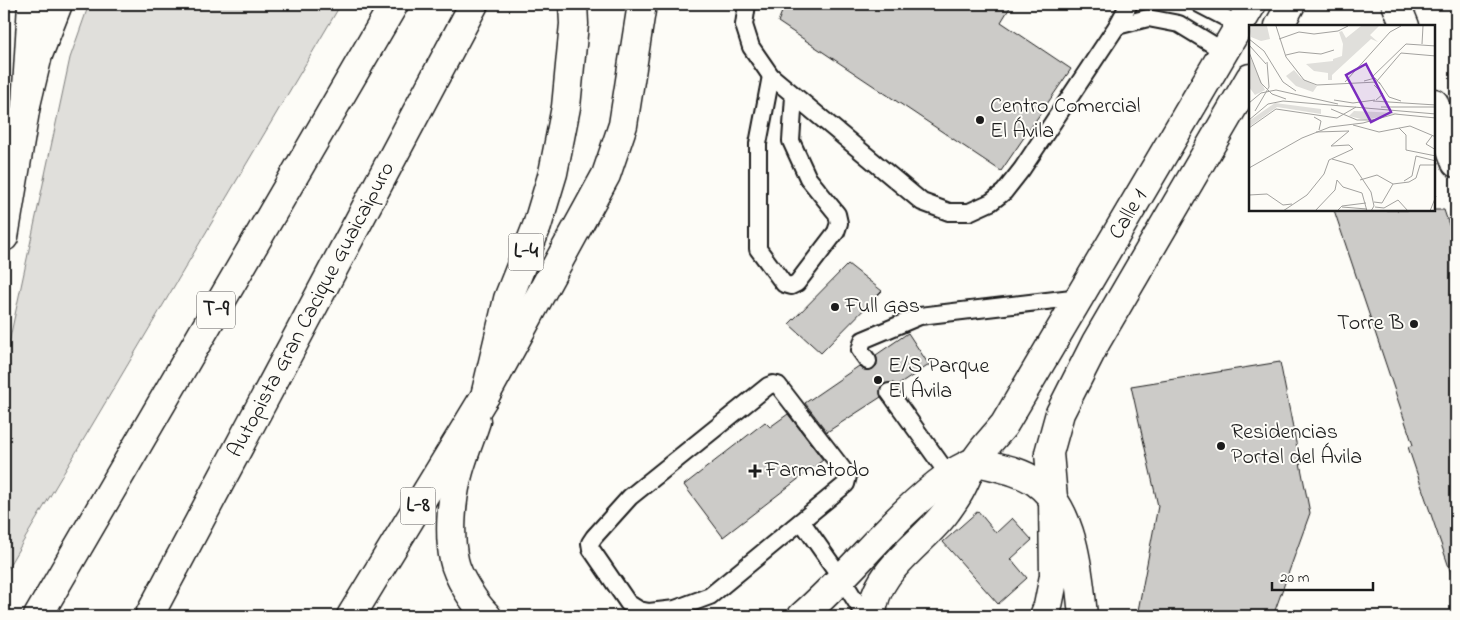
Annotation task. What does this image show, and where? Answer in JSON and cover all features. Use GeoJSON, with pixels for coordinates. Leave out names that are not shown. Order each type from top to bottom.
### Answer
{"type":"FeatureCollection","features":[{"type":"Feature","properties":{"kind":"main road"},"geometry":{"type":"LineString","coordinates":[[26,105],[32,4]]}},
{"type":"Feature","properties":{"kind":"main road"},"geometry":{"type":"LineString","coordinates":[[4,237],[26,105],[38,55],[58,4]]}},
{"type":"Feature","properties":{"kind":"main road","name":"T-9"},"geometry":{"type":"LineString","coordinates":[[38,616],[394,4]]}},
{"type":"Feature","properties":{"kind":"main road","name":"Autopista Gran Cacique Guaicaipuro"},"geometry":{"type":"LineString","coordinates":[[149,616],[474,4]]}},
{"type":"Feature","properties":{"kind":"main road","name":"L-4"},"geometry":{"type":"LineString","coordinates":[[485,396],[508,299],[537,226],[553,173],[566,107],[574,24],[573,4]]}},
{"type":"Feature","properties":{"kind":"main road"},"geometry":{"type":"LineString","coordinates":[[487,616],[481,611],[461,578],[454,562],[452,543],[456,479],[485,396],[606,175],[622,125],[642,4]]}},
{"type":"Feature","properties":{"kind":"main road"},"geometry":{"type":"LineString","coordinates":[[1280,25],[1291,4]]}},
{"type":"Feature","properties":{"kind":"main road"},"geometry":{"type":"LineString","coordinates":[[1396,4],[1405,25]]}},
{"type":"Feature","properties":{"kind":"main road","name":"Calle 1"},"geometry":{"type":"LineString","coordinates":[[872,616],[876,594],[882,583],[945,514],[954,483],[1004,426],[1246,15]]}},
{"type":"Feature","properties":{"kind":"main road","name":"Calle 1"},"geometry":{"type":"LineString","coordinates":[[1044,616],[1054,576],[1053,498],[1050,453],[1060,413],[1096,342],[1249,80]]}},
{"type":"Feature","properties":{"kind":"main road"},"geometry":{"type":"LineString","coordinates":[[1435,106],[1456,163]]}},
{"type":"Feature","properties":{"kind":"main road","name":"L-8"},"geometry":{"type":"LineString","coordinates":[[351,616],[485,396]]}},
{"type":"Feature","properties":{"kind":"main road"},"geometry":{"type":"LineString","coordinates":[[975,461],[1036,482],[1053,498],[1072,540],[1083,616]]}},
{"type":"Feature","properties":{"kind":"main road"},"geometry":{"type":"LineString","coordinates":[[802,616],[924,495],[954,483]]}},
{"type":"Feature","properties":{"kind":"lane"},"geometry":{"type":"LineString","coordinates":[[747,4],[744,26],[751,47],[771,76],[922,202],[949,212],[969,212],[991,202],[1004,192],[1022,169],[1130,4]]}},
{"type":"Feature","properties":{"kind":"lane"},"geometry":{"type":"LineString","coordinates":[[1199,4],[1246,15]]}},
{"type":"Feature","properties":{"kind":"lane"},"geometry":{"type":"LineString","coordinates":[[1117,26],[1148,18],[1179,24],[1225,52]]}},
{"type":"Feature","properties":{"kind":"lane"},"geometry":{"type":"LineString","coordinates":[[771,76],[758,144],[758,249],[784,284],[790,286],[797,283],[836,232],[839,224],[837,214],[808,178],[791,141],[794,96]]}},
{"type":"Feature","properties":{"kind":"lane"},"geometry":{"type":"LineString","coordinates":[[868,361],[860,350],[863,340],[920,316],[1080,297]]}},
{"type":"Feature","properties":{"kind":"lane"},"geometry":{"type":"LineString","coordinates":[[773,384],[778,385],[848,476],[846,484],[802,522],[710,596],[666,610],[649,612],[639,610],[628,603],[591,549],[590,543],[630,497],[768,386],[773,384]]}},
{"type":"Feature","properties":{"kind":"lane"},"geometry":{"type":"LineString","coordinates":[[889,392],[954,483]]}},
{"type":"Feature","properties":{"kind":"lane"},"geometry":{"type":"LineString","coordinates":[[802,522],[834,586],[865,616]]}},
{"type":"Feature","properties":{"kind":"shaded area"},"geometry":{"type":"Polygon","coordinates":[[[89,4],[341,4],[4,574],[4,366],[70,58],[89,4]]]}},
{"type":"Feature","properties":{"kind":"building","name":"Centro Comercial El Ávila"},"geometry":{"type":"Polygon","coordinates":[[[785,4],[1012,4],[1001,22],[1071,69],[1001,171],[778,22],[785,4]]]}},
{"type":"Feature","properties":{"kind":"building","name":"Torre B"},"geometry":{"type":"Polygon","coordinates":[[[1444,210],[1456,246],[1456,575],[1452,576],[1408,447],[1413,445],[1334,211],[1444,210]]]}},
{"type":"Feature","properties":{"kind":"building","name":"Full Gas"},"geometry":{"type":"Polygon","coordinates":[[[848,264],[882,291],[821,353],[789,324],[848,264]]]}},
{"type":"Feature","properties":{"kind":"building"},"geometry":{"type":"Polygon","coordinates":[[[908,333],[929,365],[897,386],[893,383],[884,384],[880,388],[881,397],[827,432],[805,403],[859,366],[864,370],[873,369],[877,365],[876,355],[908,333]]]}},
{"type":"Feature","properties":{"kind":"building","name":"Residencias Portal del Ávila"},"geometry":{"type":"Polygon","coordinates":[[[1280,362],[1310,513],[1273,616],[1137,616],[1158,506],[1131,386],[1280,362]]]}},
{"type":"Feature","properties":{"kind":"building","name":"Farmatodo"},"geometry":{"type":"Polygon","coordinates":[[[788,414],[823,460],[723,537],[684,485],[765,422],[770,427],[788,414]]]}},
{"type":"Feature","properties":{"kind":"building"},"geometry":{"type":"Polygon","coordinates":[[[978,511],[996,533],[1012,518],[1032,540],[1011,559],[1027,578],[998,604],[943,542],[978,511]]]}},
{"type":"Feature","properties":{"kind":"place","name":"Centro Comercial El Ávila"},"geometry":{"type":"Point","coordinates":[980,120]}},
{"type":"Feature","properties":{"kind":"place","name":"Full Gas"},"geometry":{"type":"Point","coordinates":[835,307]}},
{"type":"Feature","properties":{"kind":"place","name":"Torre B"},"geometry":{"type":"Point","coordinates":[1414,324]}},
{"type":"Feature","properties":{"kind":"place","name":"E/S Parque El Ávila"},"geometry":{"type":"Point","coordinates":[878,380]}},
{"type":"Feature","properties":{"kind":"place","name":"Residencias Portal del Ávila"},"geometry":{"type":"Point","coordinates":[1221,446]}},
{"type":"Feature","properties":{"kind":"place","name":"Farmatodo"},"geometry":{"type":"Point","coordinates":[755,471]}}]}
